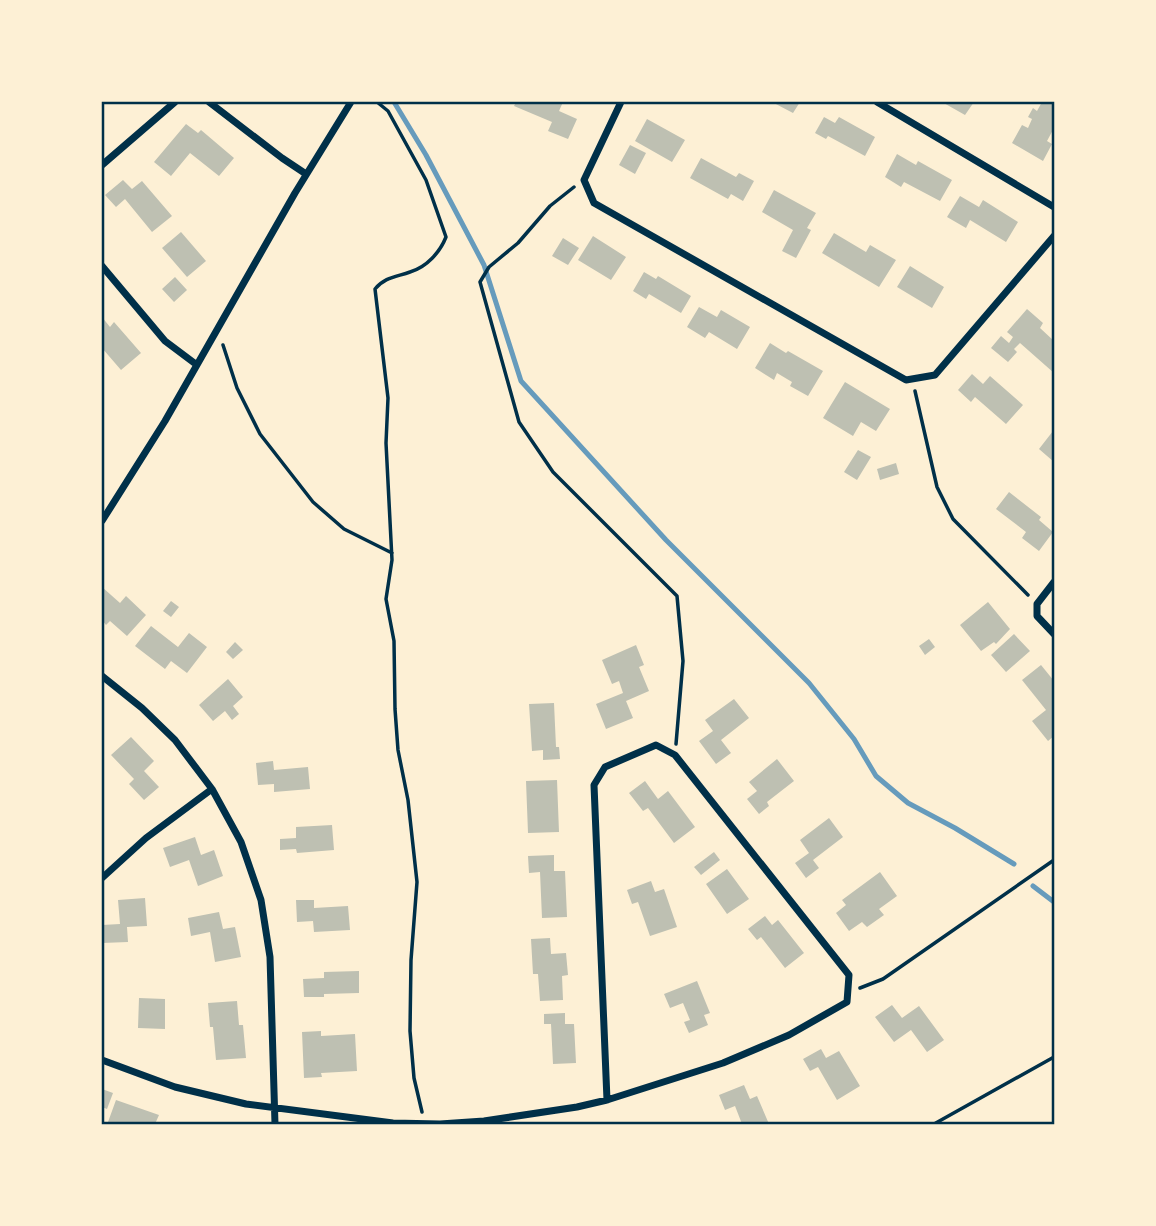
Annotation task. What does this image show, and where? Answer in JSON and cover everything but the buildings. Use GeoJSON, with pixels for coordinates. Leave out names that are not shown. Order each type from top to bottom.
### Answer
{"type":"FeatureCollection","features":[{"type":"Feature","properties":{"kind":"street"},"geometry":{"type":"LineString","coordinates":[[102,165],[175,102]]}},
{"type":"Feature","properties":{"kind":"street"},"geometry":{"type":"LineString","coordinates":[[209,102],[282,159],[306,174]]}},
{"type":"Feature","properties":{"kind":"street"},"geometry":{"type":"LineString","coordinates":[[102,521],[165,421],[306,174],[351,102]]}},
{"type":"Feature","properties":{"kind":"street"},"geometry":{"type":"LineString","coordinates":[[621,102],[584,180],[594,203],[906,380],[935,375],[1055,236]]}},
{"type":"Feature","properties":{"kind":"street"},"geometry":{"type":"LineString","coordinates":[[877,102],[1055,207]]}},
{"type":"Feature","properties":{"kind":"street"},"geometry":{"type":"LineString","coordinates":[[102,266],[165,341],[197,365]]}},
{"type":"Feature","properties":{"kind":"street"},"geometry":{"type":"LineString","coordinates":[[1055,582],[1037,604],[1037,616],[1055,635]]}},
{"type":"Feature","properties":{"kind":"street"},"geometry":{"type":"LineString","coordinates":[[102,676],[160,724],[194,763],[212,789],[241,842],[265,920],[270,957],[275,1125]]}},
{"type":"Feature","properties":{"kind":"street"},"geometry":{"type":"LineString","coordinates":[[102,1060],[175,1087],[246,1104],[393,1123],[484,1121],[607,1100],[723,1063],[789,1035],[847,1002],[849,975],[675,755],[656,745],[605,767],[594,785],[607,1100]]}},
{"type":"Feature","properties":{"kind":"street"},"geometry":{"type":"LineString","coordinates":[[102,878],[146,838],[212,789]]}},
{"type":"Feature","properties":{"kind":"path"},"geometry":{"type":"LineString","coordinates":[[377,102],[388,111],[426,180],[446,237],[442,248],[425,265],[411,272],[394,275],[380,282],[374,289],[388,398],[386,466],[392,552],[386,599],[394,641],[398,750],[408,800],[417,882],[411,960],[410,1031],[414,1078],[425,1124]]}},
{"type":"Feature","properties":{"kind":"path"},"geometry":{"type":"LineString","coordinates":[[584,180],[550,206],[518,243],[489,267],[480,282],[519,422],[553,472],[677,596],[683,661],[675,755]]}},
{"type":"Feature","properties":{"kind":"path"},"geometry":{"type":"LineString","coordinates":[[223,345],[237,388],[260,434],[313,502],[344,529],[392,552]]}},
{"type":"Feature","properties":{"kind":"path"},"geometry":{"type":"LineString","coordinates":[[906,380],[914,388],[937,486],[953,519],[1037,604]]}},
{"type":"Feature","properties":{"kind":"path"},"geometry":{"type":"LineString","coordinates":[[848,990],[869,986],[883,979],[1055,860]]}},
{"type":"Feature","properties":{"kind":"path"},"geometry":{"type":"LineString","coordinates":[[934,1125],[1055,1057]]}},
{"type":"Feature","properties":{"kind":"waterway"},"geometry":{"type":"LineString","coordinates":[[394,102],[426,155],[484,265],[521,381],[666,540],[809,683],[854,739],[876,776],[908,803],[1014,864]]}},
{"type":"Feature","properties":{"kind":"waterway"},"geometry":{"type":"LineString","coordinates":[[1033,886],[1054,902]]}}]}
